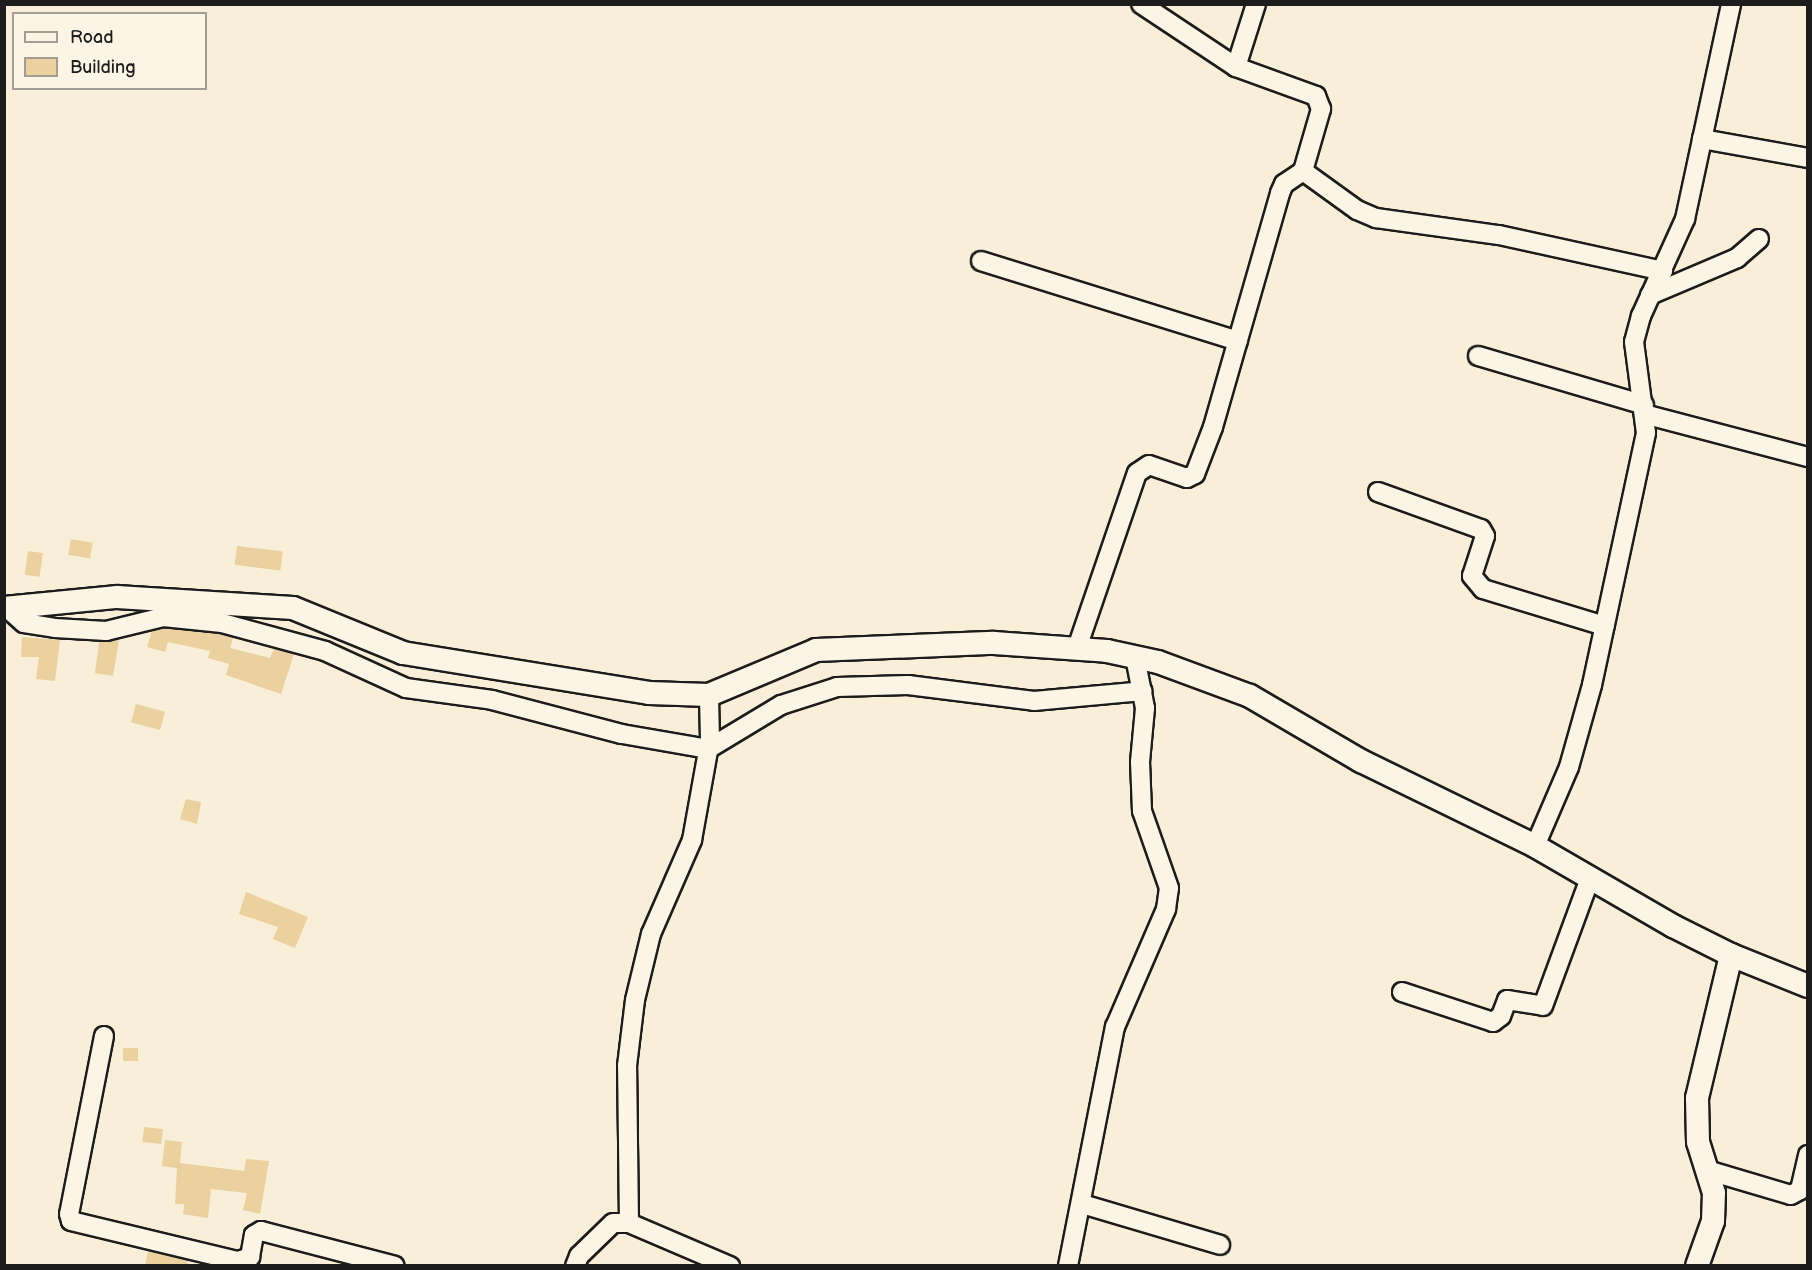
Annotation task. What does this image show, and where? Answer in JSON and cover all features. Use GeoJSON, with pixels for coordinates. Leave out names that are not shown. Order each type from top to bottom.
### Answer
{"type":"FeatureCollection","features":[{"type":"Feature","properties":{"kind":"street"},"geometry":{"type":"LineString","coordinates":[[1077,648],[1137,473],[1149,465],[1187,478],[1195,474],[1238,341],[1280,193],[1284,184],[1304,171],[1320,102],[1304,91],[1236,67],[1141,4]]}},
{"type":"Feature","properties":{"kind":"street"},"geometry":{"type":"LineString","coordinates":[[1236,67],[1256,4]]}},
{"type":"Feature","properties":{"kind":"street"},"geometry":{"type":"LineString","coordinates":[[1535,846],[1569,767],[1605,626],[1641,461],[1644,409],[1635,366],[1634,342],[1650,295],[1684,219],[1731,4]]}},
{"type":"Feature","properties":{"kind":"street"},"geometry":{"type":"LineString","coordinates":[[1702,139],[1808,158]]}},
{"type":"Feature","properties":{"kind":"street"},"geometry":{"type":"LineString","coordinates":[[1304,171],[1358,210],[1376,218],[1499,235],[1663,270]]}},
{"type":"Feature","properties":{"kind":"street"},"geometry":{"type":"LineString","coordinates":[[1650,295],[1737,258],[1759,239]]}},
{"type":"Feature","properties":{"kind":"street"},"geometry":{"type":"LineString","coordinates":[[981,261],[1238,341]]}},
{"type":"Feature","properties":{"kind":"street"},"geometry":{"type":"LineString","coordinates":[[1478,356],[1644,409],[1808,457]]}},
{"type":"Feature","properties":{"kind":"street"},"geometry":{"type":"LineString","coordinates":[[1378,492],[1482,530],[1485,536],[1472,576],[1483,589],[1605,626]]}},
{"type":"Feature","properties":{"kind":"street"},"geometry":{"type":"LineString","coordinates":[[5,608],[117,597],[293,608],[403,653],[649,693],[709,694],[816,650],[994,643],[1077,648],[1135,657],[1204,677],[1250,696],[1361,761],[1535,846],[1731,955],[1807,983]]}},
{"type":"Feature","properties":{"kind":"street"},"geometry":{"type":"LineString","coordinates":[[5,608],[24,623],[55,628],[106,631],[163,617],[222,623],[325,651],[406,688],[492,700],[622,734],[708,749],[782,705],[837,687],[908,685],[1034,701],[1143,691]]}},
{"type":"Feature","properties":{"kind":"street"},"geometry":{"type":"LineString","coordinates":[[1068,1266],[1115,1027],[1166,909],[1169,888],[1142,811],[1143,691],[1135,657]]}},
{"type":"Feature","properties":{"kind":"street"},"geometry":{"type":"LineString","coordinates":[[629,1223],[627,1066],[635,1000],[651,934],[692,840],[708,749],[709,694]]}},
{"type":"Feature","properties":{"kind":"street"},"geometry":{"type":"LineString","coordinates":[[1402,992],[1493,1022],[1501,1016],[1507,1000],[1543,1006],[1590,878]]}},
{"type":"Feature","properties":{"kind":"street"},"geometry":{"type":"LineString","coordinates":[[1697,1266],[1713,1221],[1714,1193],[1710,1171],[1698,1142],[1697,1098],[1731,955]]}},
{"type":"Feature","properties":{"kind":"street"},"geometry":{"type":"LineString","coordinates":[[104,1036],[69,1214],[71,1221],[238,1261],[250,1257],[254,1235],[261,1231],[395,1266]]}},
{"type":"Feature","properties":{"kind":"street"},"geometry":{"type":"LineString","coordinates":[[1710,1171],[1791,1195],[1800,1190],[1808,1155]]}},
{"type":"Feature","properties":{"kind":"street"},"geometry":{"type":"LineString","coordinates":[[1082,1203],[1220,1245]]}},
{"type":"Feature","properties":{"kind":"street"},"geometry":{"type":"LineString","coordinates":[[575,1266],[579,1256],[613,1223],[629,1223],[730,1266]]}},
{"type":"Feature","properties":{"kind":"building"},"geometry":{"type":"Polygon","coordinates":[[[71,539],[93,543],[90,559],[68,555],[71,539]]]}},
{"type":"Feature","properties":{"kind":"building"},"geometry":{"type":"Polygon","coordinates":[[[237,546],[283,552],[280,570],[235,565],[237,546]]]}},
{"type":"Feature","properties":{"kind":"building"},"geometry":{"type":"Polygon","coordinates":[[[28,551],[43,553],[40,577],[25,575],[28,551]]]}},
{"type":"Feature","properties":{"kind":"building"},"geometry":{"type":"Polygon","coordinates":[[[164,628],[219,634],[233,638],[230,648],[270,658],[274,649],[294,654],[281,694],[226,675],[229,664],[208,658],[210,651],[168,642],[165,652],[147,647],[152,631],[164,628]]]}},
{"type":"Feature","properties":{"kind":"building"},"geometry":{"type":"Polygon","coordinates":[[[22,637],[60,640],[55,681],[36,679],[39,657],[21,657],[22,637]]]}},
{"type":"Feature","properties":{"kind":"building"},"geometry":{"type":"Polygon","coordinates":[[[119,640],[113,676],[95,673],[99,642],[119,640]]]}},
{"type":"Feature","properties":{"kind":"building"},"geometry":{"type":"Polygon","coordinates":[[[136,704],[165,712],[160,730],[131,722],[136,704]]]}},
{"type":"Feature","properties":{"kind":"building"},"geometry":{"type":"Polygon","coordinates":[[[186,799],[201,802],[197,824],[180,819],[186,799]]]}},
{"type":"Feature","properties":{"kind":"building"},"geometry":{"type":"Polygon","coordinates":[[[246,892],[308,917],[295,948],[273,939],[278,927],[239,914],[246,892]]]}},
{"type":"Feature","properties":{"kind":"building"},"geometry":{"type":"Polygon","coordinates":[[[123,1048],[138,1048],[138,1061],[123,1061],[123,1048]]]}},
{"type":"Feature","properties":{"kind":"building"},"geometry":{"type":"Polygon","coordinates":[[[144,1127],[163,1129],[161,1144],[142,1142],[144,1127]]]}},
{"type":"Feature","properties":{"kind":"building"},"geometry":{"type":"Polygon","coordinates":[[[165,1140],[182,1142],[180,1163],[244,1171],[246,1159],[269,1161],[260,1214],[243,1210],[247,1193],[211,1189],[208,1218],[183,1214],[184,1204],[175,1204],[177,1168],[162,1166],[165,1140]]]}},
{"type":"Feature","properties":{"kind":"building"},"geometry":{"type":"Polygon","coordinates":[[[148,1251],[188,1260],[187,1266],[145,1266],[148,1251]]]}}]}
